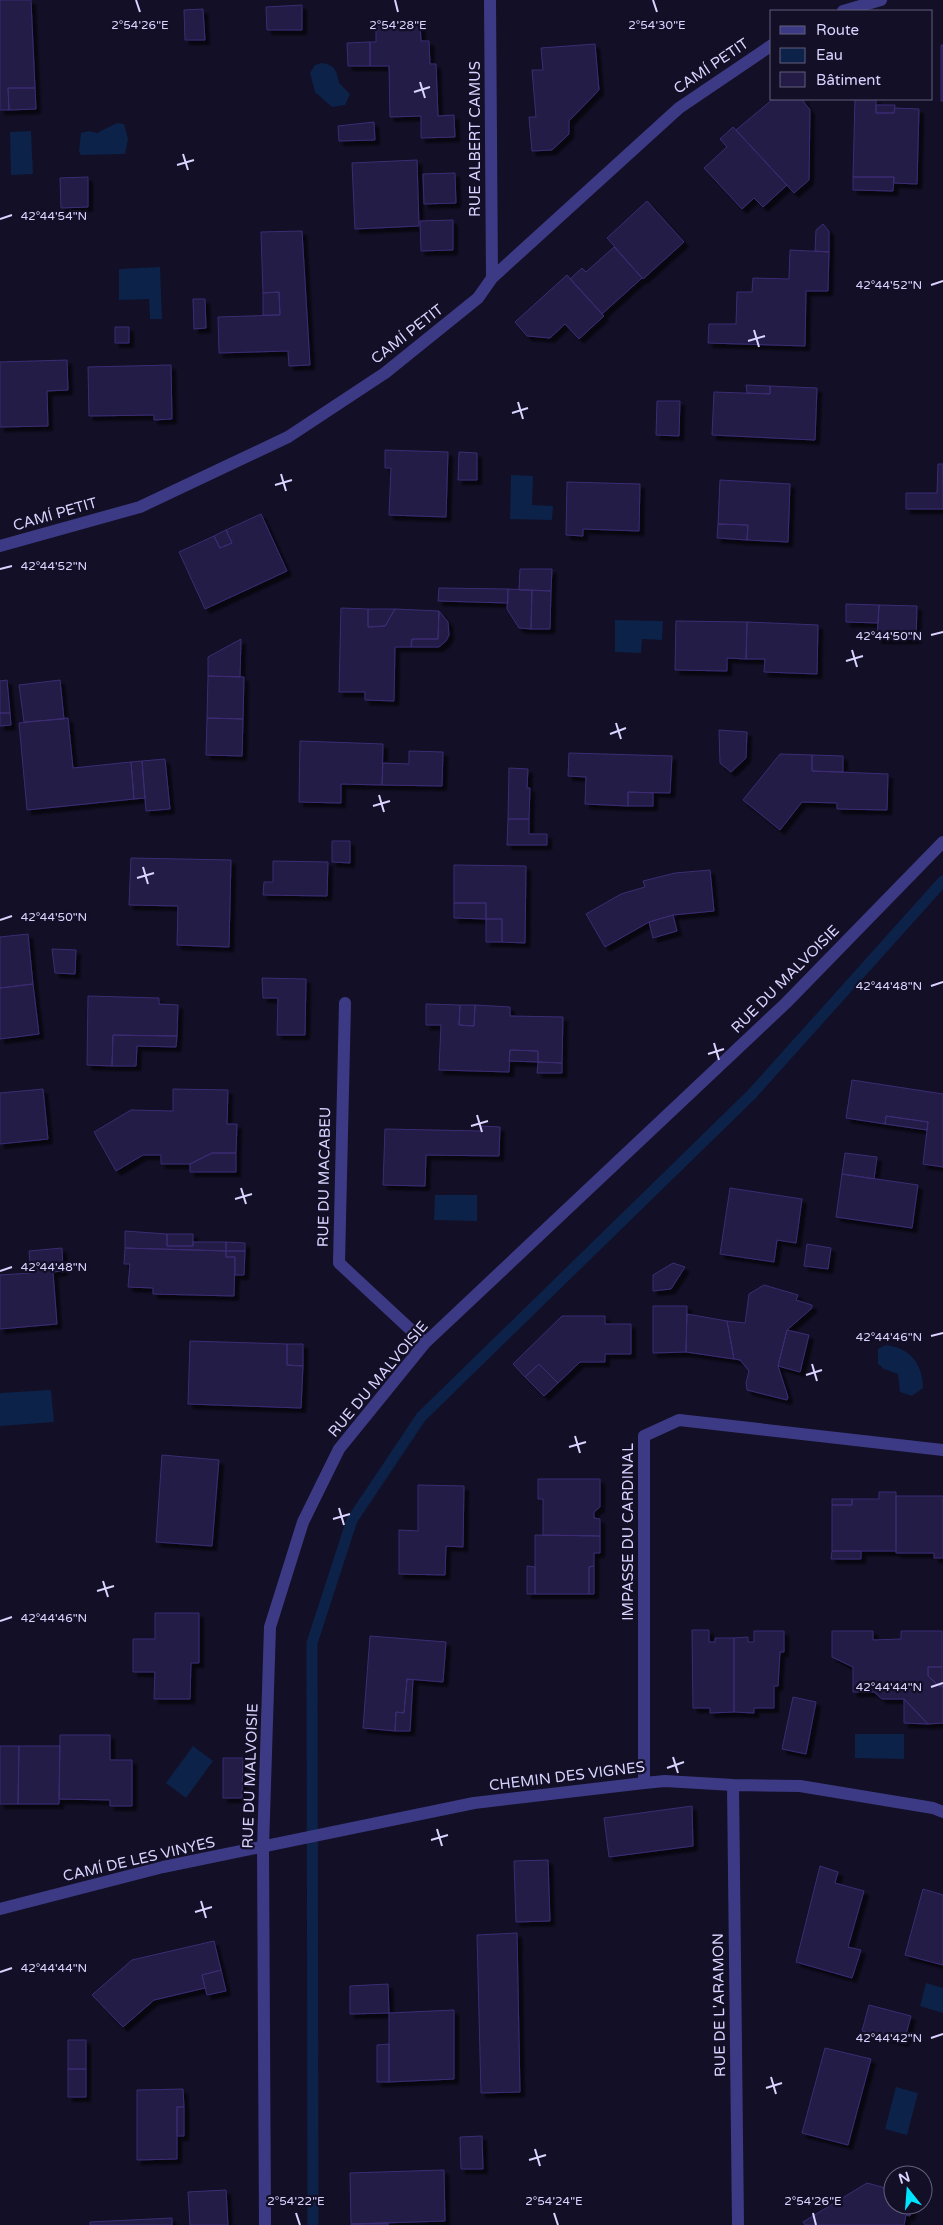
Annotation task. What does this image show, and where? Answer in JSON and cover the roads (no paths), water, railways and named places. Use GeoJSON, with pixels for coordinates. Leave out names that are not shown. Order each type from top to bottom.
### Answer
{"type":"FeatureCollection","features":[{"type":"Feature","properties":{"kind":"street","name":"RUE ALBERT CAMUS"},"geometry":{"type":"LineString","coordinates":[[490,0],[492,278]]}},
{"type":"Feature","properties":{"kind":"street"},"geometry":{"type":"LineString","coordinates":[[846,10],[881,0]]}},
{"type":"Feature","properties":{"kind":"street","name":"CAMÍ PETIT"},"geometry":{"type":"LineString","coordinates":[[0,546],[140,507],[288,436],[385,373],[478,298],[492,278],[679,108],[770,46]]}},
{"type":"Feature","properties":{"kind":"street","name":"RUE DU MALVOISIE"},"geometry":{"type":"LineString","coordinates":[[265,2225],[263,1847],[270,1627],[303,1522],[339,1449],[426,1343],[786,1003],[943,842]]}},
{"type":"Feature","properties":{"kind":"street","name":"RUE DU MACABEU"},"geometry":{"type":"LineString","coordinates":[[345,1003],[338,1263],[426,1343]]}},
{"type":"Feature","properties":{"kind":"street","name":"IMPASSE DU CARDINAL"},"geometry":{"type":"LineString","coordinates":[[644,1783],[644,1436],[679,1420],[943,1450]]}},
{"type":"Feature","properties":{"kind":"street","name":"CHEMIN DES VIGNES"},"geometry":{"type":"LineString","coordinates":[[286,1842],[474,1803],[665,1781],[800,1786],[933,1808],[943,1812]]}},
{"type":"Feature","properties":{"kind":"street","name":"RUE DE L'ARAMON"},"geometry":{"type":"LineString","coordinates":[[733,1785],[738,2225]]}},
{"type":"Feature","properties":{"kind":"street","name":"CAMÍ DE LES VINYES"},"geometry":{"type":"LineString","coordinates":[[0,1909],[163,1867],[286,1842]]}},
{"type":"Feature","properties":{"kind":"water"},"geometry":{"type":"Polygon","coordinates":[[[322,63],[330,65],[335,69],[339,83],[350,94],[345,105],[332,107],[315,92],[310,73],[315,65],[322,63]]]}},
{"type":"Feature","properties":{"kind":"water"},"geometry":{"type":"Polygon","coordinates":[[[117,123],[124,124],[128,139],[125,154],[81,155],[79,152],[81,133],[89,131],[97,133],[117,123]]]}},
{"type":"Feature","properties":{"kind":"water"},"geometry":{"type":"Polygon","coordinates":[[[31,131],[33,174],[11,175],[10,132],[31,131]]]}},
{"type":"Feature","properties":{"kind":"water"},"geometry":{"type":"Polygon","coordinates":[[[160,267],[162,319],[150,319],[149,299],[119,300],[119,269],[160,267]]]}},
{"type":"Feature","properties":{"kind":"water"},"geometry":{"type":"Polygon","coordinates":[[[511,475],[533,476],[532,505],[553,506],[552,520],[510,519],[511,475]]]}},
{"type":"Feature","properties":{"kind":"water"},"geometry":{"type":"Polygon","coordinates":[[[615,620],[663,621],[662,640],[642,639],[641,653],[615,652],[615,620]]]}},
{"type":"Feature","properties":{"kind":"water"},"geometry":{"type":"Polygon","coordinates":[[[435,1195],[477,1195],[477,1221],[434,1220],[435,1195]]]}},
{"type":"Feature","properties":{"kind":"water"},"geometry":{"type":"Polygon","coordinates":[[[886,1345],[902,1350],[914,1359],[918,1365],[923,1388],[912,1396],[900,1392],[898,1374],[884,1369],[878,1364],[878,1349],[886,1345]]]}},
{"type":"Feature","properties":{"kind":"water"},"geometry":{"type":"Polygon","coordinates":[[[51,1390],[54,1422],[0,1426],[0,1393],[51,1390]]]}},
{"type":"Feature","properties":{"kind":"water"},"geometry":{"type":"Polygon","coordinates":[[[855,1734],[904,1734],[904,1759],[855,1758],[855,1734]]]}},
{"type":"Feature","properties":{"kind":"water"},"geometry":{"type":"Polygon","coordinates":[[[193,1746],[213,1761],[186,1798],[166,1783],[193,1746]]]}},
{"type":"Feature","properties":{"kind":"water"},"geometry":{"type":"Polygon","coordinates":[[[926,1983],[943,1988],[943,2013],[920,2006],[926,1983]]]}},
{"type":"Feature","properties":{"kind":"water"},"geometry":{"type":"Polygon","coordinates":[[[896,2087],[918,2093],[907,2135],[885,2129],[896,2087]]]}},
{"type":"Feature","properties":{"kind":"waterway"},"geometry":{"type":"LineString","coordinates":[[313,2225],[312,1643],[352,1520],[421,1417],[752,1094],[943,881]]}}]}
